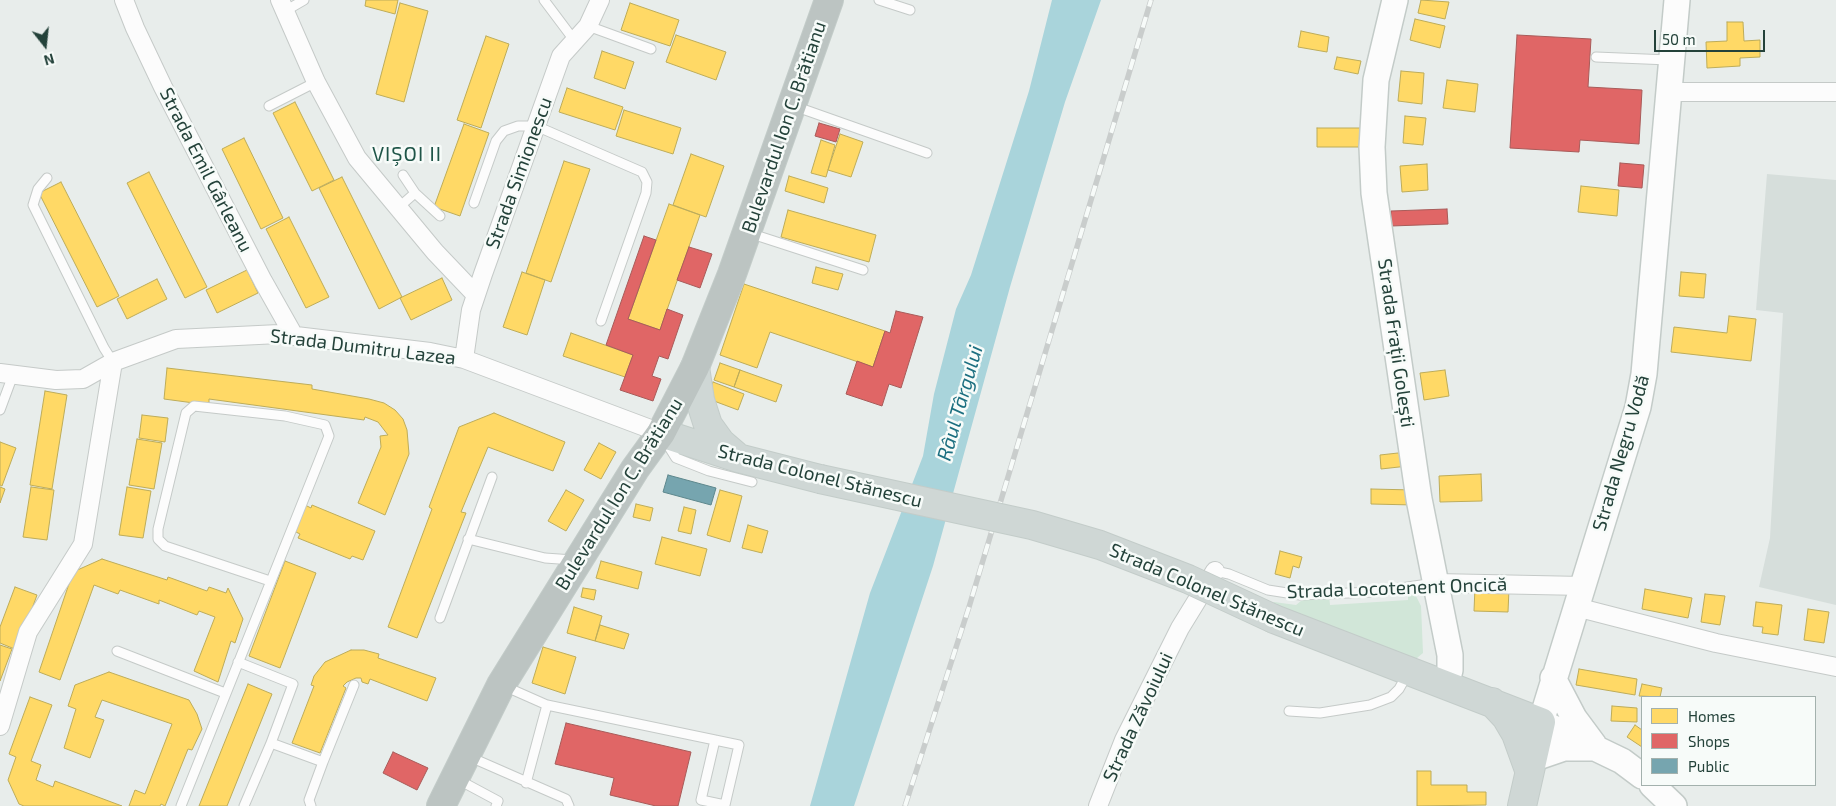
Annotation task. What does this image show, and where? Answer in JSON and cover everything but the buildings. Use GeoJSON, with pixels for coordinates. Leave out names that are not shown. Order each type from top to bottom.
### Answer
{"type":"FeatureCollection","features":[{"type":"Feature","properties":{"kind":"highway","name":"Bulevardul Ion C. Brătianu"},"geometry":{"type":"LineString","coordinates":[[441,806],[501,685],[635,469],[661,433],[695,367],[747,232],[829,0]]}},
{"type":"Feature","properties":{"kind":"main road","name":"Strada Frații Golești"},"geometry":{"type":"LineString","coordinates":[[1395,0],[1376,80],[1372,147],[1374,192],[1419,499],[1450,655],[1450,670],[1446,685]]}},
{"type":"Feature","properties":{"kind":"main road","name":"Strada Negru Vodă"},"geometry":{"type":"LineString","coordinates":[[1522,806],[1530,765],[1553,678],[1580,597],[1638,407],[1644,374],[1677,0]]}},
{"type":"Feature","properties":{"kind":"main road"},"geometry":{"type":"LineString","coordinates":[[695,367],[700,400],[708,425],[721,443],[738,458]]}},
{"type":"Feature","properties":{"kind":"main road","name":"Strada Colonel Stănescu"},"geometry":{"type":"LineString","coordinates":[[661,433],[738,458],[820,479],[1032,524],[1100,545],[1162,568],[1274,619],[1409,672],[1491,701],[1541,722]]}},
{"type":"Feature","properties":{"kind":"main road"},"geometry":{"type":"LineString","coordinates":[[1553,678],[1574,718],[1597,749]]}},
{"type":"Feature","properties":{"kind":"main road"},"geometry":{"type":"LineString","coordinates":[[1491,701],[1511,725],[1530,765],[1564,748],[1597,749]]}},
{"type":"Feature","properties":{"kind":"main road"},"geometry":{"type":"LineString","coordinates":[[1541,722],[1622,761],[1641,775]]}},
{"type":"Feature","properties":{"kind":"main road"},"geometry":{"type":"LineString","coordinates":[[1653,786],[1674,806]]}},
{"type":"Feature","properties":{"kind":"street","name":"Strada Emil Gârleanu"},"geometry":{"type":"LineString","coordinates":[[124,0],[134,28],[163,87],[263,281],[294,336]]}},
{"type":"Feature","properties":{"kind":"street","name":"Strada Simionescu"},"geometry":{"type":"LineString","coordinates":[[464,359],[471,310],[561,56],[588,26],[600,0]]}},
{"type":"Feature","properties":{"kind":"street"},"geometry":{"type":"LineString","coordinates":[[282,5],[316,82],[357,158],[435,252],[476,295]]}},
{"type":"Feature","properties":{"kind":"street"},"geometry":{"type":"LineString","coordinates":[[1670,92],[1836,92]]}},
{"type":"Feature","properties":{"kind":"street","name":"Strada Dumitru Lazea"},"geometry":{"type":"LineString","coordinates":[[7,374],[56,380],[84,379],[114,362],[176,339],[279,334],[430,352],[464,359],[661,433]]}},
{"type":"Feature","properties":{"kind":"street"},"geometry":{"type":"LineString","coordinates":[[0,726],[28,632],[83,544],[114,362]]}},
{"type":"Feature","properties":{"kind":"street","name":"Strada Zăvoiului"},"geometry":{"type":"LineString","coordinates":[[1098,806],[1124,740],[1180,628],[1215,571]]}},
{"type":"Feature","properties":{"kind":"street","name":"Strada Locotenent Oncică"},"geometry":{"type":"LineString","coordinates":[[1436,583],[1580,597],[1716,643],[1836,667]]}},
{"type":"Feature","properties":{"kind":"lane"},"geometry":{"type":"LineString","coordinates":[[282,5],[304,0]]}},
{"type":"Feature","properties":{"kind":"lane"},"geometry":{"type":"LineString","coordinates":[[544,0],[574,40]]}},
{"type":"Feature","properties":{"kind":"lane"},"geometry":{"type":"LineString","coordinates":[[879,0],[910,10]]}},
{"type":"Feature","properties":{"kind":"lane"},"geometry":{"type":"LineString","coordinates":[[588,26],[651,50]]}},
{"type":"Feature","properties":{"kind":"lane"},"geometry":{"type":"LineString","coordinates":[[1596,57],[1672,60]]}},
{"type":"Feature","properties":{"kind":"lane"},"geometry":{"type":"LineString","coordinates":[[269,106],[316,82]]}},
{"type":"Feature","properties":{"kind":"lane"},"geometry":{"type":"LineString","coordinates":[[792,105],[927,153]]}},
{"type":"Feature","properties":{"kind":"lane"},"geometry":{"type":"LineString","coordinates":[[474,203],[496,142],[504,131],[518,126],[536,126],[642,172],[646,182],[646,193],[601,321]]}},
{"type":"Feature","properties":{"kind":"lane"},"geometry":{"type":"LineString","coordinates":[[403,175],[415,193],[440,216]]}},
{"type":"Feature","properties":{"kind":"lane"},"geometry":{"type":"LineString","coordinates":[[47,178],[38,189],[32,205],[104,348],[114,362]]}},
{"type":"Feature","properties":{"kind":"lane"},"geometry":{"type":"LineString","coordinates":[[398,208],[415,193]]}},
{"type":"Feature","properties":{"kind":"lane"},"geometry":{"type":"LineString","coordinates":[[747,232],[863,270]]}},
{"type":"Feature","properties":{"kind":"lane"},"geometry":{"type":"LineString","coordinates":[[0,410],[7,374]]}},
{"type":"Feature","properties":{"kind":"lane"},"geometry":{"type":"LineString","coordinates":[[181,806],[329,436],[325,425],[285,416],[194,406],[186,413],[158,529],[158,539],[165,546],[270,581]]}},
{"type":"Feature","properties":{"kind":"lane"},"geometry":{"type":"LineString","coordinates":[[661,433],[676,458],[709,471],[752,482]]}},
{"type":"Feature","properties":{"kind":"lane"},"geometry":{"type":"LineString","coordinates":[[440,618],[492,477]]}},
{"type":"Feature","properties":{"kind":"lane"},"geometry":{"type":"LineString","coordinates":[[468,539],[545,558],[578,560]]}},
{"type":"Feature","properties":{"kind":"lane","name":"Strada Locotenent Oncică"},"geometry":{"type":"LineString","coordinates":[[1215,571],[1229,574],[1268,590],[1300,595],[1373,592],[1436,583]]}},
{"type":"Feature","properties":{"kind":"lane"},"geometry":{"type":"LineString","coordinates":[[117,651],[225,693]]}},
{"type":"Feature","properties":{"kind":"lane"},"geometry":{"type":"LineString","coordinates":[[238,662],[293,684],[271,743],[244,806]]}},
{"type":"Feature","properties":{"kind":"lane"},"geometry":{"type":"LineString","coordinates":[[1289,711],[1320,713],[1370,705],[1391,697],[1399,689],[1409,672]]}},
{"type":"Feature","properties":{"kind":"lane"},"geometry":{"type":"LineString","coordinates":[[311,806],[309,800],[354,685]]}},
{"type":"Feature","properties":{"kind":"lane"},"geometry":{"type":"LineString","coordinates":[[501,685],[547,705],[715,740],[739,745],[725,805],[701,800],[715,740]]}},
{"type":"Feature","properties":{"kind":"lane"},"geometry":{"type":"LineString","coordinates":[[526,783],[547,705]]}},
{"type":"Feature","properties":{"kind":"lane"},"geometry":{"type":"LineString","coordinates":[[271,743],[323,762]]}},
{"type":"Feature","properties":{"kind":"lane"},"geometry":{"type":"LineString","coordinates":[[460,766],[526,783],[566,799],[569,806]]}},
{"type":"Feature","properties":{"kind":"lane"},"geometry":{"type":"LineString","coordinates":[[460,766],[498,801],[496,806]]}},
{"type":"Feature","properties":{"kind":"shaded area"},"geometry":{"type":"Polygon","coordinates":[[[1767,174],[1836,180],[1836,605],[1759,587],[1770,538],[1783,313],[1756,310],[1767,174]]]}},
{"type":"Feature","properties":{"kind":"green space"},"geometry":{"type":"Polygon","coordinates":[[[1408,590],[1415,594],[1421,606],[1423,653],[1417,658],[1410,659],[1271,606],[1274,602],[1296,605],[1307,596],[1329,595],[1330,605],[1408,600],[1408,590]]]}},
{"type":"Feature","properties":{"kind":"water","name":"Râul Târgului"},"geometry":{"type":"Polygon","coordinates":[[[1052,0],[1101,0],[1065,102],[1010,287],[933,566],[854,806],[810,806],[870,593],[923,456],[934,394],[956,309],[971,275],[1029,91],[1052,0]]]}},
{"type":"Feature","properties":{"kind":"railway"},"geometry":{"type":"LineString","coordinates":[[905,806],[969,607],[1151,0]]}},
{"type":"Feature","properties":{"kind":"district","name":"VIŞOI II"},"geometry":{"type":"Point","coordinates":[407,154]}}]}
